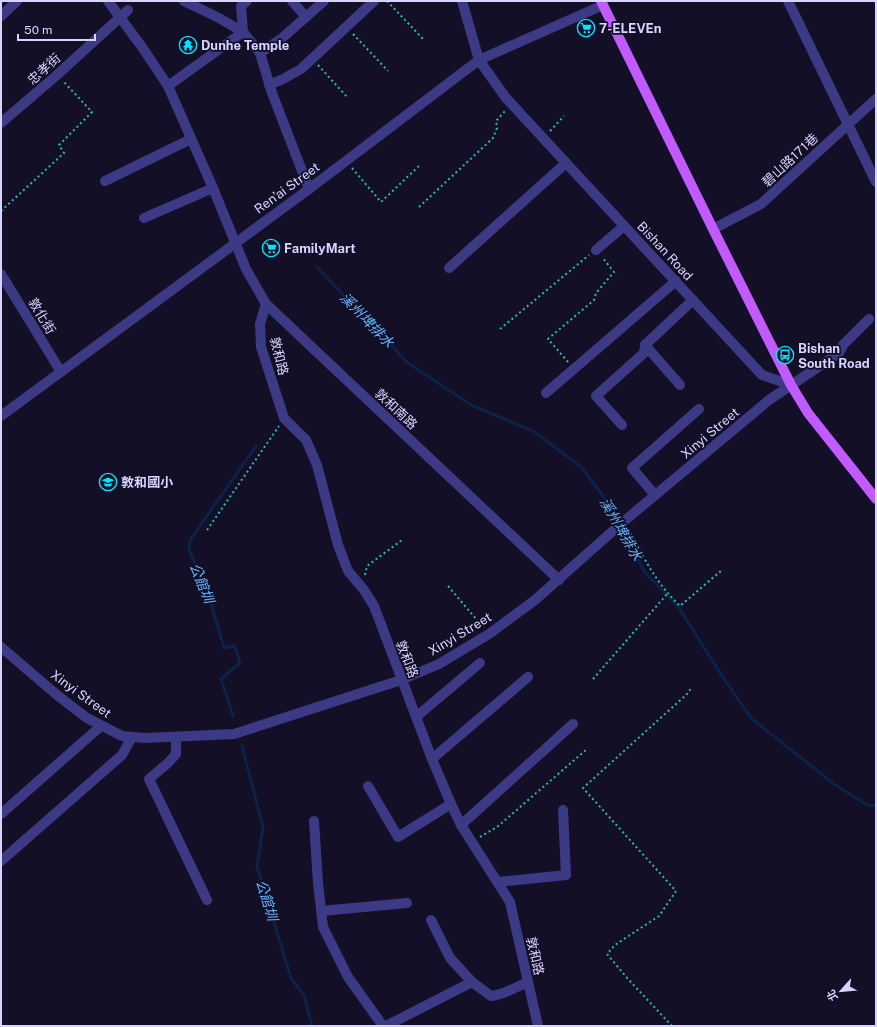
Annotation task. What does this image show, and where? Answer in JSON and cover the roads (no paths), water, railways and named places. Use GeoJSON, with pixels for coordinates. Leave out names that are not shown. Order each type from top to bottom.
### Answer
{"type":"FeatureCollection","features":[{"type":"Feature","properties":{"kind":"main road"},"geometry":{"type":"LineString","coordinates":[[602,3],[791,385],[808,413],[876,499]]}},
{"type":"Feature","properties":{"kind":"street"},"geometry":{"type":"LineString","coordinates":[[1,16],[17,1]]}},
{"type":"Feature","properties":{"kind":"street"},"geometry":{"type":"LineString","coordinates":[[108,1],[124,13],[142,47],[168,86],[235,242]]}},
{"type":"Feature","properties":{"kind":"street"},"geometry":{"type":"LineString","coordinates":[[184,1],[219,18],[243,32],[260,53],[269,85],[309,189]]}},
{"type":"Feature","properties":{"kind":"street"},"geometry":{"type":"LineString","coordinates":[[243,32],[241,6],[247,1]]}},
{"type":"Feature","properties":{"kind":"street"},"geometry":{"type":"LineString","coordinates":[[292,1],[306,17]]}},
{"type":"Feature","properties":{"kind":"street"},"geometry":{"type":"LineString","coordinates":[[260,53],[280,39],[324,1]]}},
{"type":"Feature","properties":{"kind":"street"},"geometry":{"type":"LineString","coordinates":[[269,85],[289,76],[312,59],[374,1]]}},
{"type":"Feature","properties":{"kind":"street","name":"Bishan Road"},"geometry":{"type":"LineString","coordinates":[[462,1],[479,60],[511,104],[762,375],[791,385]]}},
{"type":"Feature","properties":{"kind":"street"},"geometry":{"type":"LineString","coordinates":[[788,1],[876,182]]}},
{"type":"Feature","properties":{"kind":"street","name":"Ren’ai Street"},"geometry":{"type":"LineString","coordinates":[[1,416],[235,242],[309,189],[479,60],[602,3]]}},
{"type":"Feature","properties":{"kind":"street","name":"忠孝街"},"geometry":{"type":"LineString","coordinates":[[1,123],[57,75],[124,13]]}},
{"type":"Feature","properties":{"kind":"street"},"geometry":{"type":"LineString","coordinates":[[168,86],[243,32]]}},
{"type":"Feature","properties":{"kind":"street","name":"碧山路171巷"},"geometry":{"type":"LineString","coordinates":[[713,229],[761,204],[876,99]]}},
{"type":"Feature","properties":{"kind":"street"},"geometry":{"type":"LineString","coordinates":[[105,181],[191,139]]}},
{"type":"Feature","properties":{"kind":"street"},"geometry":{"type":"LineString","coordinates":[[449,268],[566,163]]}},
{"type":"Feature","properties":{"kind":"street"},"geometry":{"type":"LineString","coordinates":[[144,218],[213,188]]}},
{"type":"Feature","properties":{"kind":"street"},"geometry":{"type":"LineString","coordinates":[[596,250],[624,226]]}},
{"type":"Feature","properties":{"kind":"street","name":"敦和南路"},"geometry":{"type":"LineString","coordinates":[[235,242],[246,269],[266,304],[559,580]]}},
{"type":"Feature","properties":{"kind":"street","name":"敦化街"},"geometry":{"type":"LineString","coordinates":[[1,274],[61,372]]}},
{"type":"Feature","properties":{"kind":"street"},"geometry":{"type":"LineString","coordinates":[[546,393],[676,282]]}},
{"type":"Feature","properties":{"kind":"street"},"geometry":{"type":"LineString","coordinates":[[622,426],[596,396],[644,353],[645,345],[693,300]]}},
{"type":"Feature","properties":{"kind":"street","name":"敦和路"},"geometry":{"type":"LineString","coordinates":[[266,304],[260,324],[261,347],[284,418],[306,440],[317,465],[338,545],[348,571],[364,590],[374,606],[401,680],[451,804],[461,825],[510,902],[538,1026]]}},
{"type":"Feature","properties":{"kind":"street","name":"Xinyi Street"},"geometry":{"type":"LineString","coordinates":[[1,647],[57,695],[87,718],[122,736],[132,737],[176,738],[234,734],[401,680],[439,664],[489,634],[536,600],[655,495],[769,400],[839,353],[842,345],[869,319]]}},
{"type":"Feature","properties":{"kind":"street"},"geometry":{"type":"LineString","coordinates":[[645,345],[680,385]]}},
{"type":"Feature","properties":{"kind":"street"},"geometry":{"type":"LineString","coordinates":[[655,495],[632,468],[698,409]]}},
{"type":"Feature","properties":{"kind":"street"},"geometry":{"type":"LineString","coordinates":[[416,717],[480,663]]}},
{"type":"Feature","properties":{"kind":"street"},"geometry":{"type":"LineString","coordinates":[[432,759],[528,677]]}},
{"type":"Feature","properties":{"kind":"street"},"geometry":{"type":"LineString","coordinates":[[461,825],[573,724]]}},
{"type":"Feature","properties":{"kind":"street"},"geometry":{"type":"LineString","coordinates":[[1,814],[101,726]]}},
{"type":"Feature","properties":{"kind":"street"},"geometry":{"type":"LineString","coordinates":[[1,861],[122,755],[132,737]]}},
{"type":"Feature","properties":{"kind":"street"},"geometry":{"type":"LineString","coordinates":[[176,738],[176,754],[149,779],[208,900]]}},
{"type":"Feature","properties":{"kind":"street"},"geometry":{"type":"LineString","coordinates":[[368,786],[398,836],[451,804]]}},
{"type":"Feature","properties":{"kind":"street"},"geometry":{"type":"LineString","coordinates":[[498,882],[566,875],[563,810]]}},
{"type":"Feature","properties":{"kind":"street"},"geometry":{"type":"LineString","coordinates":[[314,821],[322,927],[348,977],[384,1026],[472,982]]}},
{"type":"Feature","properties":{"kind":"street"},"geometry":{"type":"LineString","coordinates":[[321,910],[407,903]]}},
{"type":"Feature","properties":{"kind":"street"},"geometry":{"type":"LineString","coordinates":[[431,920],[450,958],[472,982],[491,996],[506,993],[528,982]]}},
{"type":"Feature","properties":{"kind":"waterway","name":"溪州埤排水"},"geometry":{"type":"LineString","coordinates":[[317,267],[408,363],[471,405],[533,431],[581,467],[612,508],[619,522]]}},
{"type":"Feature","properties":{"kind":"waterway","name":"公館圳"},"geometry":{"type":"LineString","coordinates":[[233,716],[221,679],[240,663],[235,646],[224,648],[208,593],[189,550],[190,540],[256,446]]}},
{"type":"Feature","properties":{"kind":"waterway","name":"溪州埤排水"},"geometry":{"type":"LineString","coordinates":[[621,527],[644,571],[679,608],[724,679],[752,719],[834,784],[867,805],[876,806]]}},
{"type":"Feature","properties":{"kind":"waterway","name":"公館圳"},"geometry":{"type":"LineString","coordinates":[[242,746],[263,827],[257,867],[291,978],[304,995],[312,1026]]}},
{"type":"Feature","properties":{"kind":"place","name":"7-ELEVEn"},"geometry":{"type":"Point","coordinates":[586,28]}},
{"type":"Feature","properties":{"kind":"place","name":"Dunhe Temple"},"geometry":{"type":"Point","coordinates":[188,45]}},
{"type":"Feature","properties":{"kind":"place","name":"FamilyMart"},"geometry":{"type":"Point","coordinates":[271,248]}},
{"type":"Feature","properties":{"kind":"place","name":"Bishan South Road"},"geometry":{"type":"Point","coordinates":[785,355]}},
{"type":"Feature","properties":{"kind":"place","name":"敦和國小"},"geometry":{"type":"Point","coordinates":[108,482]}}]}
